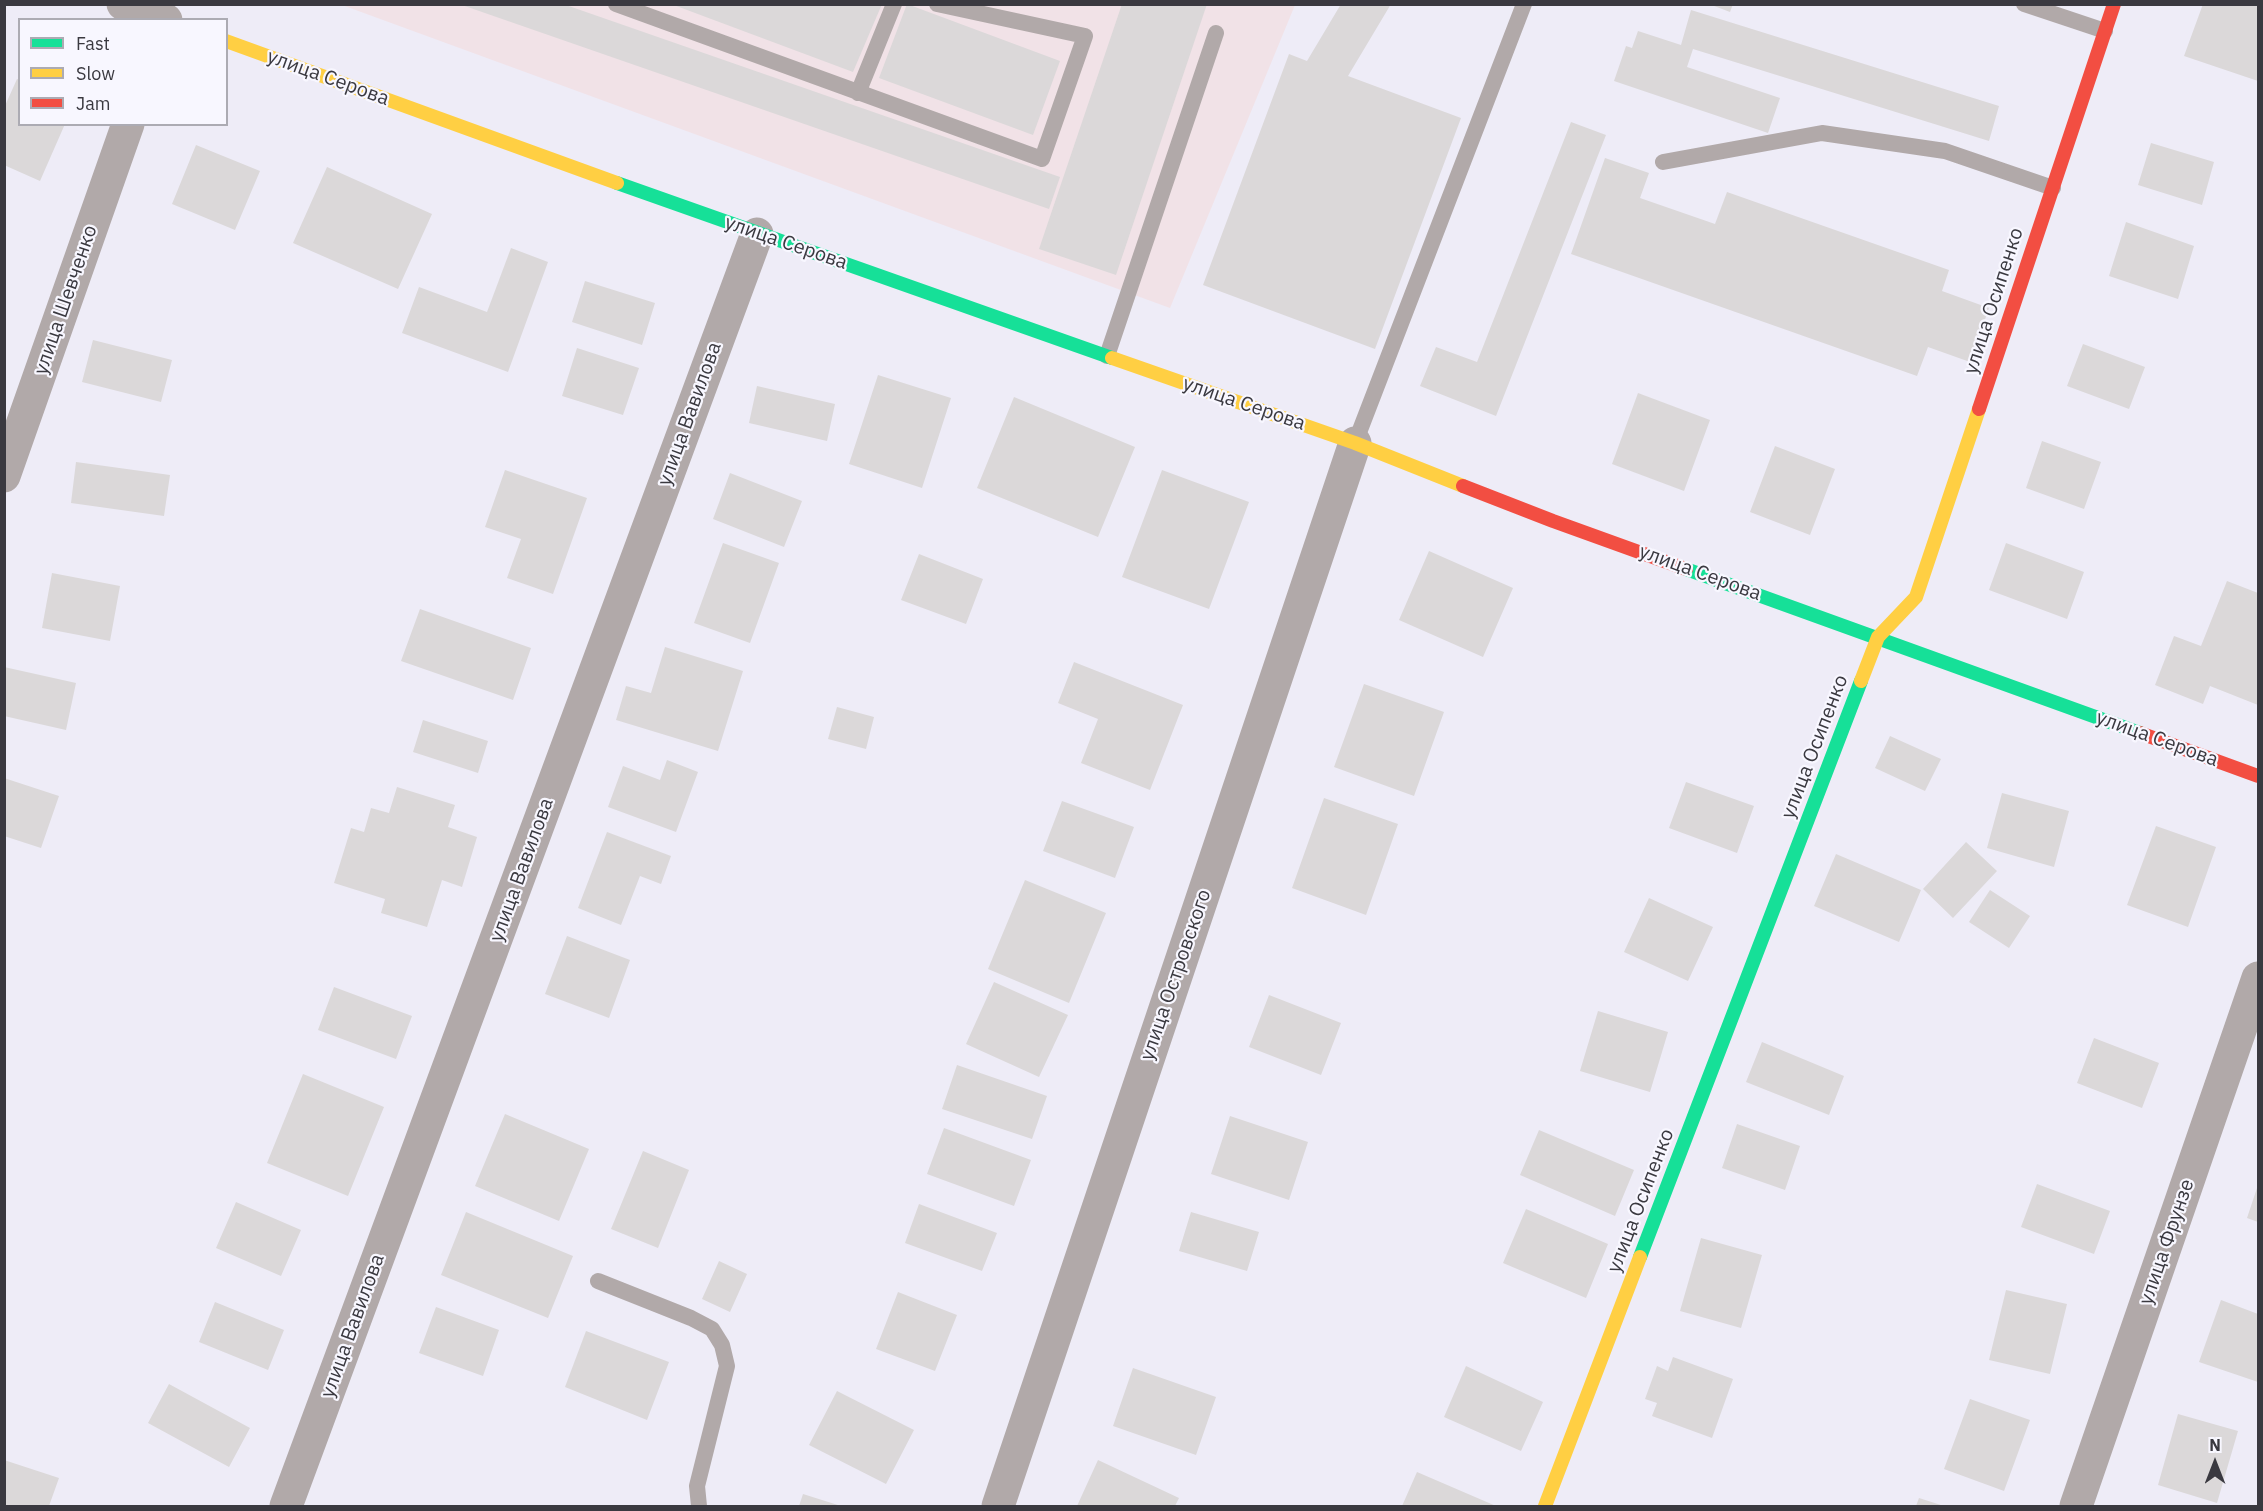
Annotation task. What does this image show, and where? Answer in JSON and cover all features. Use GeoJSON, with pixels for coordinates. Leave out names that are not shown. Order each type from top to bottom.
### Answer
{"type":"FeatureCollection","features":[{"type":"Feature","properties":{"kind":"street"},"geometry":{"type":"LineString","coordinates":[[123,4],[162,18]]}},
{"type":"Feature","properties":{"kind":"street","name":"улица Осипенко"},"geometry":{"type":"LineString","coordinates":[[1545,1506],[1878,637],[1916,597],[2114,4]]}},
{"type":"Feature","properties":{"kind":"street","name":"улица Серова"},"geometry":{"type":"LineString","coordinates":[[228,42],[757,234],[1355,443],[1553,520],[2259,776]]}},
{"type":"Feature","properties":{"kind":"street","name":"улица Шевченко"},"geometry":{"type":"LineString","coordinates":[[4,476],[127,126]]}},
{"type":"Feature","properties":{"kind":"street","name":"улица Вавилова"},"geometry":{"type":"LineString","coordinates":[[286,1506],[757,234]]}},
{"type":"Feature","properties":{"kind":"street","name":"улица Островского"},"geometry":{"type":"LineString","coordinates":[[998,1506],[1355,443]]}},
{"type":"Feature","properties":{"kind":"street","name":"улица Фрунзе"},"geometry":{"type":"LineString","coordinates":[[2076,1506],[2259,978]]}},
{"type":"Feature","properties":{"kind":"lane"},"geometry":{"type":"LineString","coordinates":[[616,4],[1042,159],[1085,36],[937,4]]}},
{"type":"Feature","properties":{"kind":"lane"},"geometry":{"type":"LineString","coordinates":[[858,93],[894,4]]}},
{"type":"Feature","properties":{"kind":"lane"},"geometry":{"type":"LineString","coordinates":[[1355,443],[1524,4]]}},
{"type":"Feature","properties":{"kind":"lane"},"geometry":{"type":"LineString","coordinates":[[2024,4],[2105,31]]}},
{"type":"Feature","properties":{"kind":"lane"},"geometry":{"type":"LineString","coordinates":[[1107,356],[1216,33]]}},
{"type":"Feature","properties":{"kind":"lane"},"geometry":{"type":"LineString","coordinates":[[1663,162],[1822,134],[1945,151],[2053,188]]}},
{"type":"Feature","properties":{"kind":"lane"},"geometry":{"type":"LineString","coordinates":[[598,1281],[691,1318],[712,1329],[722,1346],[727,1366],[697,1486],[699,1506]]}},
{"type":"Feature","properties":{"kind":"shaded area"},"geometry":{"type":"Polygon","coordinates":[[[342,5],[1295,5],[1170,308],[342,5]]]}},
{"type":"Feature","properties":{"kind":"building"},"geometry":{"type":"Polygon","coordinates":[[[459,4],[563,4],[1060,177],[1049,209],[459,4]]]}},
{"type":"Feature","properties":{"kind":"building"},"geometry":{"type":"Polygon","coordinates":[[[671,4],[882,4],[853,72],[671,4]]]}},
{"type":"Feature","properties":{"kind":"building"},"geometry":{"type":"Polygon","coordinates":[[[907,4],[1060,61],[1033,135],[879,78],[907,4]]]}},
{"type":"Feature","properties":{"kind":"building"},"geometry":{"type":"Polygon","coordinates":[[[1122,4],[1207,4],[1116,275],[1039,249],[1122,4]]]}},
{"type":"Feature","properties":{"kind":"building"},"geometry":{"type":"Polygon","coordinates":[[[1341,4],[1391,4],[1348,76],[1461,118],[1375,349],[1203,285],[1289,54],[1307,61],[1341,4]]]}},
{"type":"Feature","properties":{"kind":"building"},"geometry":{"type":"Polygon","coordinates":[[[1709,4],[1733,4],[1730,12],[1709,4]]]}},
{"type":"Feature","properties":{"kind":"building"},"geometry":{"type":"Polygon","coordinates":[[[2203,4],[2258,4],[2258,81],[2184,56],[2203,4]]]}},
{"type":"Feature","properties":{"kind":"building"},"geometry":{"type":"Polygon","coordinates":[[[1691,10],[1999,106],[1989,141],[1693,49],[1687,67],[1780,98],[1768,133],[1614,81],[1626,46],[1632,48],[1638,31],[1681,45],[1691,10]]]}},
{"type":"Feature","properties":{"kind":"building"},"geometry":{"type":"Polygon","coordinates":[[[17,79],[18,126],[64,126],[40,181],[4,165],[4,108],[17,79]]]}},
{"type":"Feature","properties":{"kind":"building"},"geometry":{"type":"Polygon","coordinates":[[[1571,122],[1606,135],[1496,416],[1420,386],[1436,347],[1477,362],[1571,122]]]}},
{"type":"Feature","properties":{"kind":"building"},"geometry":{"type":"Polygon","coordinates":[[[2151,143],[2214,162],[2202,205],[2138,185],[2151,143]]]}},
{"type":"Feature","properties":{"kind":"building"},"geometry":{"type":"Polygon","coordinates":[[[196,145],[260,171],[235,230],[172,204],[196,145]]]}},
{"type":"Feature","properties":{"kind":"building"},"geometry":{"type":"Polygon","coordinates":[[[1605,158],[1649,173],[1640,198],[1715,224],[1727,192],[1949,270],[1942,291],[1989,308],[1970,362],[1928,347],[1917,376],[1571,254],[1605,158]]]}},
{"type":"Feature","properties":{"kind":"building"},"geometry":{"type":"Polygon","coordinates":[[[327,167],[432,214],[398,289],[293,243],[327,167]]]}},
{"type":"Feature","properties":{"kind":"building"},"geometry":{"type":"Polygon","coordinates":[[[2126,222],[2194,246],[2178,299],[2109,276],[2126,222]]]}},
{"type":"Feature","properties":{"kind":"building"},"geometry":{"type":"Polygon","coordinates":[[[511,248],[548,262],[508,372],[402,333],[419,287],[487,312],[511,248]]]}},
{"type":"Feature","properties":{"kind":"building"},"geometry":{"type":"Polygon","coordinates":[[[585,281],[655,303],[642,345],[572,322],[585,281]]]}},
{"type":"Feature","properties":{"kind":"building"},"geometry":{"type":"Polygon","coordinates":[[[93,340],[172,360],[161,402],[82,382],[93,340]]]}},
{"type":"Feature","properties":{"kind":"building"},"geometry":{"type":"Polygon","coordinates":[[[2083,344],[2145,367],[2129,409],[2067,386],[2083,344]]]}},
{"type":"Feature","properties":{"kind":"building"},"geometry":{"type":"Polygon","coordinates":[[[577,348],[639,368],[623,415],[562,396],[577,348]]]}},
{"type":"Feature","properties":{"kind":"building"},"geometry":{"type":"Polygon","coordinates":[[[878,375],[951,398],[922,488],[849,464],[878,375]]]}},
{"type":"Feature","properties":{"kind":"building"},"geometry":{"type":"Polygon","coordinates":[[[757,386],[835,404],[827,441],[749,423],[757,386]]]}},
{"type":"Feature","properties":{"kind":"building"},"geometry":{"type":"Polygon","coordinates":[[[1638,393],[1710,420],[1684,491],[1612,464],[1638,393]]]}},
{"type":"Feature","properties":{"kind":"building"},"geometry":{"type":"Polygon","coordinates":[[[1014,397],[1135,447],[1098,537],[977,488],[1014,397]]]}},
{"type":"Feature","properties":{"kind":"building"},"geometry":{"type":"Polygon","coordinates":[[[2042,441],[2101,462],[2084,509],[2026,488],[2042,441]]]}},
{"type":"Feature","properties":{"kind":"building"},"geometry":{"type":"Polygon","coordinates":[[[1775,446],[1835,469],[1810,535],[1750,512],[1775,446]]]}},
{"type":"Feature","properties":{"kind":"building"},"geometry":{"type":"Polygon","coordinates":[[[76,462],[170,475],[164,516],[71,503],[76,462]]]}},
{"type":"Feature","properties":{"kind":"building"},"geometry":{"type":"Polygon","coordinates":[[[505,470],[587,498],[553,594],[507,578],[521,539],[485,527],[505,470]]]}},
{"type":"Feature","properties":{"kind":"building"},"geometry":{"type":"Polygon","coordinates":[[[1162,470],[1249,502],[1209,609],[1122,577],[1162,470]]]}},
{"type":"Feature","properties":{"kind":"building"},"geometry":{"type":"Polygon","coordinates":[[[730,473],[802,501],[784,547],[713,519],[730,473]]]}},
{"type":"Feature","properties":{"kind":"building"},"geometry":{"type":"Polygon","coordinates":[[[723,543],[779,563],[750,643],[694,623],[723,543]]]}},
{"type":"Feature","properties":{"kind":"building"},"geometry":{"type":"Polygon","coordinates":[[[2006,543],[2084,572],[2067,619],[1989,590],[2006,543]]]}},
{"type":"Feature","properties":{"kind":"building"},"geometry":{"type":"Polygon","coordinates":[[[1429,551],[1513,588],[1483,657],[1399,620],[1429,551]]]}},
{"type":"Feature","properties":{"kind":"building"},"geometry":{"type":"Polygon","coordinates":[[[919,554],[983,579],[966,624],[901,600],[919,554]]]}},
{"type":"Feature","properties":{"kind":"building"},"geometry":{"type":"Polygon","coordinates":[[[52,573],[120,586],[110,641],[42,628],[52,573]]]}},
{"type":"Feature","properties":{"kind":"building"},"geometry":{"type":"Polygon","coordinates":[[[2227,581],[2258,593],[2258,705],[2210,686],[2203,704],[2155,685],[2174,636],[2201,646],[2227,581]]]}},
{"type":"Feature","properties":{"kind":"building"},"geometry":{"type":"Polygon","coordinates":[[[420,609],[531,648],[513,700],[401,661],[420,609]]]}},
{"type":"Feature","properties":{"kind":"building"},"geometry":{"type":"Polygon","coordinates":[[[665,647],[743,671],[718,751],[616,720],[626,686],[651,693],[665,647]]]}},
{"type":"Feature","properties":{"kind":"building"},"geometry":{"type":"Polygon","coordinates":[[[1074,662],[1183,705],[1150,790],[1081,763],[1098,719],[1058,703],[1074,662]]]}},
{"type":"Feature","properties":{"kind":"building"},"geometry":{"type":"Polygon","coordinates":[[[4,667],[76,683],[66,730],[4,716],[4,667]]]}},
{"type":"Feature","properties":{"kind":"building"},"geometry":{"type":"Polygon","coordinates":[[[1364,684],[1444,712],[1414,796],[1334,767],[1364,684]]]}},
{"type":"Feature","properties":{"kind":"building"},"geometry":{"type":"Polygon","coordinates":[[[837,707],[874,717],[866,749],[828,739],[837,707]]]}},
{"type":"Feature","properties":{"kind":"building"},"geometry":{"type":"Polygon","coordinates":[[[423,720],[488,741],[478,773],[413,752],[423,720]]]}},
{"type":"Feature","properties":{"kind":"building"},"geometry":{"type":"Polygon","coordinates":[[[1890,736],[1941,759],[1925,791],[1875,768],[1890,736]]]}},
{"type":"Feature","properties":{"kind":"building"},"geometry":{"type":"Polygon","coordinates":[[[667,760],[698,772],[676,832],[608,807],[623,766],[660,780],[667,760]]]}},
{"type":"Feature","properties":{"kind":"building"},"geometry":{"type":"Polygon","coordinates":[[[4,778],[59,796],[41,848],[4,836],[4,778]]]}},
{"type":"Feature","properties":{"kind":"building"},"geometry":{"type":"Polygon","coordinates":[[[1686,782],[1754,806],[1737,853],[1669,828],[1686,782]]]}},
{"type":"Feature","properties":{"kind":"building"},"geometry":{"type":"Polygon","coordinates":[[[397,787],[455,805],[448,827],[477,837],[462,887],[442,880],[427,927],[381,913],[385,899],[334,883],[351,828],[364,832],[371,808],[389,813],[397,787]]]}},
{"type":"Feature","properties":{"kind":"building"},"geometry":{"type":"Polygon","coordinates":[[[2002,793],[2069,811],[2054,867],[1987,848],[2002,793]]]}},
{"type":"Feature","properties":{"kind":"building"},"geometry":{"type":"Polygon","coordinates":[[[1324,798],[1398,824],[1366,915],[1292,888],[1324,798]]]}},
{"type":"Feature","properties":{"kind":"building"},"geometry":{"type":"Polygon","coordinates":[[[1062,801],[1134,827],[1115,878],[1043,851],[1062,801]]]}},
{"type":"Feature","properties":{"kind":"building"},"geometry":{"type":"Polygon","coordinates":[[[2156,826],[2216,847],[2188,927],[2127,905],[2156,826]]]}},
{"type":"Feature","properties":{"kind":"building"},"geometry":{"type":"Polygon","coordinates":[[[607,832],[671,856],[661,884],[640,876],[621,925],[578,908],[607,832]]]}},
{"type":"Feature","properties":{"kind":"building"},"geometry":{"type":"Polygon","coordinates":[[[1966,842],[1997,871],[1953,918],[1923,889],[1966,842]]]}},
{"type":"Feature","properties":{"kind":"building"},"geometry":{"type":"Polygon","coordinates":[[[1836,854],[1921,890],[1899,942],[1814,906],[1836,854]]]}},
{"type":"Feature","properties":{"kind":"building"},"geometry":{"type":"Polygon","coordinates":[[[1025,880],[1106,913],[1069,1003],[988,969],[1025,880]]]}},
{"type":"Feature","properties":{"kind":"building"},"geometry":{"type":"Polygon","coordinates":[[[1990,890],[2030,916],[2009,948],[1969,922],[1990,890]]]}},
{"type":"Feature","properties":{"kind":"building"},"geometry":{"type":"Polygon","coordinates":[[[1649,898],[1713,927],[1688,981],[1624,952],[1649,898]]]}},
{"type":"Feature","properties":{"kind":"building"},"geometry":{"type":"Polygon","coordinates":[[[567,936],[630,960],[609,1018],[545,994],[567,936]]]}},
{"type":"Feature","properties":{"kind":"building"},"geometry":{"type":"Polygon","coordinates":[[[994,982],[1068,1015],[1039,1077],[966,1044],[994,982]]]}},
{"type":"Feature","properties":{"kind":"building"},"geometry":{"type":"Polygon","coordinates":[[[334,987],[412,1016],[396,1059],[318,1030],[334,987]]]}},
{"type":"Feature","properties":{"kind":"building"},"geometry":{"type":"Polygon","coordinates":[[[1269,995],[1341,1023],[1321,1075],[1249,1047],[1269,995]]]}},
{"type":"Feature","properties":{"kind":"building"},"geometry":{"type":"Polygon","coordinates":[[[1598,1011],[1668,1032],[1650,1092],[1580,1071],[1598,1011]]]}},
{"type":"Feature","properties":{"kind":"building"},"geometry":{"type":"Polygon","coordinates":[[[2094,1038],[2159,1063],[2142,1108],[2077,1083],[2094,1038]]]}},
{"type":"Feature","properties":{"kind":"building"},"geometry":{"type":"Polygon","coordinates":[[[1762,1042],[1844,1076],[1829,1115],[1746,1082],[1762,1042]]]}},
{"type":"Feature","properties":{"kind":"building"},"geometry":{"type":"Polygon","coordinates":[[[957,1065],[1047,1096],[1032,1139],[942,1109],[957,1065]]]}},
{"type":"Feature","properties":{"kind":"building"},"geometry":{"type":"Polygon","coordinates":[[[303,1074],[384,1107],[348,1196],[267,1163],[303,1074]]]}},
{"type":"Feature","properties":{"kind":"building"},"geometry":{"type":"Polygon","coordinates":[[[505,1114],[589,1149],[559,1221],[475,1186],[505,1114]]]}},
{"type":"Feature","properties":{"kind":"building"},"geometry":{"type":"Polygon","coordinates":[[[1230,1116],[1308,1142],[1289,1200],[1211,1174],[1230,1116]]]}},
{"type":"Feature","properties":{"kind":"building"},"geometry":{"type":"Polygon","coordinates":[[[1737,1124],[1800,1146],[1785,1190],[1722,1168],[1737,1124]]]}},
{"type":"Feature","properties":{"kind":"building"},"geometry":{"type":"Polygon","coordinates":[[[944,1128],[1031,1160],[1014,1206],[927,1174],[944,1128]]]}},
{"type":"Feature","properties":{"kind":"building"},"geometry":{"type":"Polygon","coordinates":[[[1539,1130],[1634,1170],[1615,1216],[1520,1175],[1539,1130]]]}},
{"type":"Feature","properties":{"kind":"building"},"geometry":{"type":"Polygon","coordinates":[[[643,1151],[689,1170],[658,1248],[611,1229],[643,1151]]]}},
{"type":"Feature","properties":{"kind":"building"},"geometry":{"type":"Polygon","coordinates":[[[2037,1184],[2110,1211],[2094,1254],[2021,1227],[2037,1184]]]}},
{"type":"Feature","properties":{"kind":"building"},"geometry":{"type":"Polygon","coordinates":[[[2258,1185],[2258,1222],[2247,1218],[2258,1185]]]}},
{"type":"Feature","properties":{"kind":"building"},"geometry":{"type":"Polygon","coordinates":[[[236,1202],[301,1230],[281,1276],[216,1248],[236,1202]]]}},
{"type":"Feature","properties":{"kind":"building"},"geometry":{"type":"Polygon","coordinates":[[[919,1204],[997,1233],[982,1271],[905,1243],[919,1204]]]}},
{"type":"Feature","properties":{"kind":"building"},"geometry":{"type":"Polygon","coordinates":[[[1526,1209],[1608,1244],[1586,1298],[1503,1263],[1526,1209]]]}},
{"type":"Feature","properties":{"kind":"building"},"geometry":{"type":"Polygon","coordinates":[[[466,1212],[573,1256],[548,1318],[441,1275],[466,1212]]]}},
{"type":"Feature","properties":{"kind":"building"},"geometry":{"type":"Polygon","coordinates":[[[1191,1212],[1259,1232],[1247,1271],[1179,1251],[1191,1212]]]}},
{"type":"Feature","properties":{"kind":"building"},"geometry":{"type":"Polygon","coordinates":[[[1701,1238],[1762,1255],[1741,1328],[1680,1311],[1701,1238]]]}},
{"type":"Feature","properties":{"kind":"building"},"geometry":{"type":"Polygon","coordinates":[[[719,1261],[747,1274],[730,1312],[702,1299],[719,1261]]]}},
{"type":"Feature","properties":{"kind":"building"},"geometry":{"type":"Polygon","coordinates":[[[2006,1290],[2067,1304],[2050,1374],[1989,1360],[2006,1290]]]}},
{"type":"Feature","properties":{"kind":"building"},"geometry":{"type":"Polygon","coordinates":[[[898,1292],[957,1315],[935,1371],[876,1349],[898,1292]]]}},
{"type":"Feature","properties":{"kind":"building"},"geometry":{"type":"Polygon","coordinates":[[[2221,1300],[2258,1314],[2258,1382],[2199,1362],[2221,1300]]]}},
{"type":"Feature","properties":{"kind":"building"},"geometry":{"type":"Polygon","coordinates":[[[215,1302],[284,1330],[268,1370],[199,1342],[215,1302]]]}},
{"type":"Feature","properties":{"kind":"building"},"geometry":{"type":"Polygon","coordinates":[[[436,1307],[499,1330],[483,1376],[419,1353],[436,1307]]]}},
{"type":"Feature","properties":{"kind":"building"},"geometry":{"type":"Polygon","coordinates":[[[586,1331],[669,1362],[647,1420],[565,1387],[586,1331]]]}},
{"type":"Feature","properties":{"kind":"building"},"geometry":{"type":"Polygon","coordinates":[[[1673,1357],[1733,1379],[1712,1438],[1652,1416],[1657,1403],[1645,1399],[1657,1366],[1668,1371],[1673,1357]]]}},
{"type":"Feature","properties":{"kind":"building"},"geometry":{"type":"Polygon","coordinates":[[[1466,1366],[1543,1402],[1521,1451],[1444,1417],[1466,1366]]]}},
{"type":"Feature","properties":{"kind":"building"},"geometry":{"type":"Polygon","coordinates":[[[1133,1368],[1216,1397],[1196,1455],[1113,1426],[1133,1368]]]}},
{"type":"Feature","properties":{"kind":"building"},"geometry":{"type":"Polygon","coordinates":[[[169,1384],[250,1428],[229,1467],[148,1423],[169,1384]]]}},
{"type":"Feature","properties":{"kind":"building"},"geometry":{"type":"Polygon","coordinates":[[[837,1391],[914,1430],[886,1484],[809,1445],[837,1391]]]}},
{"type":"Feature","properties":{"kind":"building"},"geometry":{"type":"Polygon","coordinates":[[[1970,1399],[2030,1420],[2004,1491],[1944,1469],[1970,1399]]]}},
{"type":"Feature","properties":{"kind":"building"},"geometry":{"type":"Polygon","coordinates":[[[2178,1414],[2238,1431],[2217,1503],[2158,1485],[2178,1414]]]}},
{"type":"Feature","properties":{"kind":"building"},"geometry":{"type":"Polygon","coordinates":[[[4,1460],[59,1478],[49,1506],[4,1506],[4,1460]]]}},
{"type":"Feature","properties":{"kind":"building"},"geometry":{"type":"Polygon","coordinates":[[[1098,1460],[1179,1498],[1175,1506],[1077,1506],[1098,1460]]]}},
{"type":"Feature","properties":{"kind":"building"},"geometry":{"type":"Polygon","coordinates":[[[1417,1472],[1496,1506],[1402,1506],[1417,1472]]]}},
{"type":"Feature","properties":{"kind":"building"},"geometry":{"type":"Polygon","coordinates":[[[803,1494],[841,1506],[799,1506],[803,1494]]]}},
{"type":"Feature","properties":{"kind":"building"},"geometry":{"type":"Polygon","coordinates":[[[1919,1498],[1944,1506],[1916,1506],[1919,1498]]]}},
{"type":"Feature","properties":{"kind":"traffic: fast"},"geometry":{"type":"LineString","coordinates":[[617,183],[1112,358]]}},
{"type":"Feature","properties":{"kind":"traffic: fast"},"geometry":{"type":"LineString","coordinates":[[1686,569],[2140,733]]}},
{"type":"Feature","properties":{"kind":"traffic: fast"},"geometry":{"type":"LineString","coordinates":[[1640,1257],[1861,681]]}},
{"type":"Feature","properties":{"kind":"traffic: slow"},"geometry":{"type":"LineString","coordinates":[[228,42],[617,183]]}},
{"type":"Feature","properties":{"kind":"traffic: slow"},"geometry":{"type":"LineString","coordinates":[[1112,358],[1355,443],[1463,486]]}},
{"type":"Feature","properties":{"kind":"traffic: slow"},"geometry":{"type":"LineString","coordinates":[[1861,681],[1878,637],[1916,597],[1979,409]]}},
{"type":"Feature","properties":{"kind":"traffic: slow"},"geometry":{"type":"LineString","coordinates":[[1545,1506],[1640,1257]]}},
{"type":"Feature","properties":{"kind":"traffic: jam"},"geometry":{"type":"LineString","coordinates":[[1979,409],[2114,4]]}},
{"type":"Feature","properties":{"kind":"traffic: jam"},"geometry":{"type":"LineString","coordinates":[[1463,486],[1686,569]]}},
{"type":"Feature","properties":{"kind":"traffic: jam"},"geometry":{"type":"LineString","coordinates":[[2140,733],[2258,776]]}}]}
